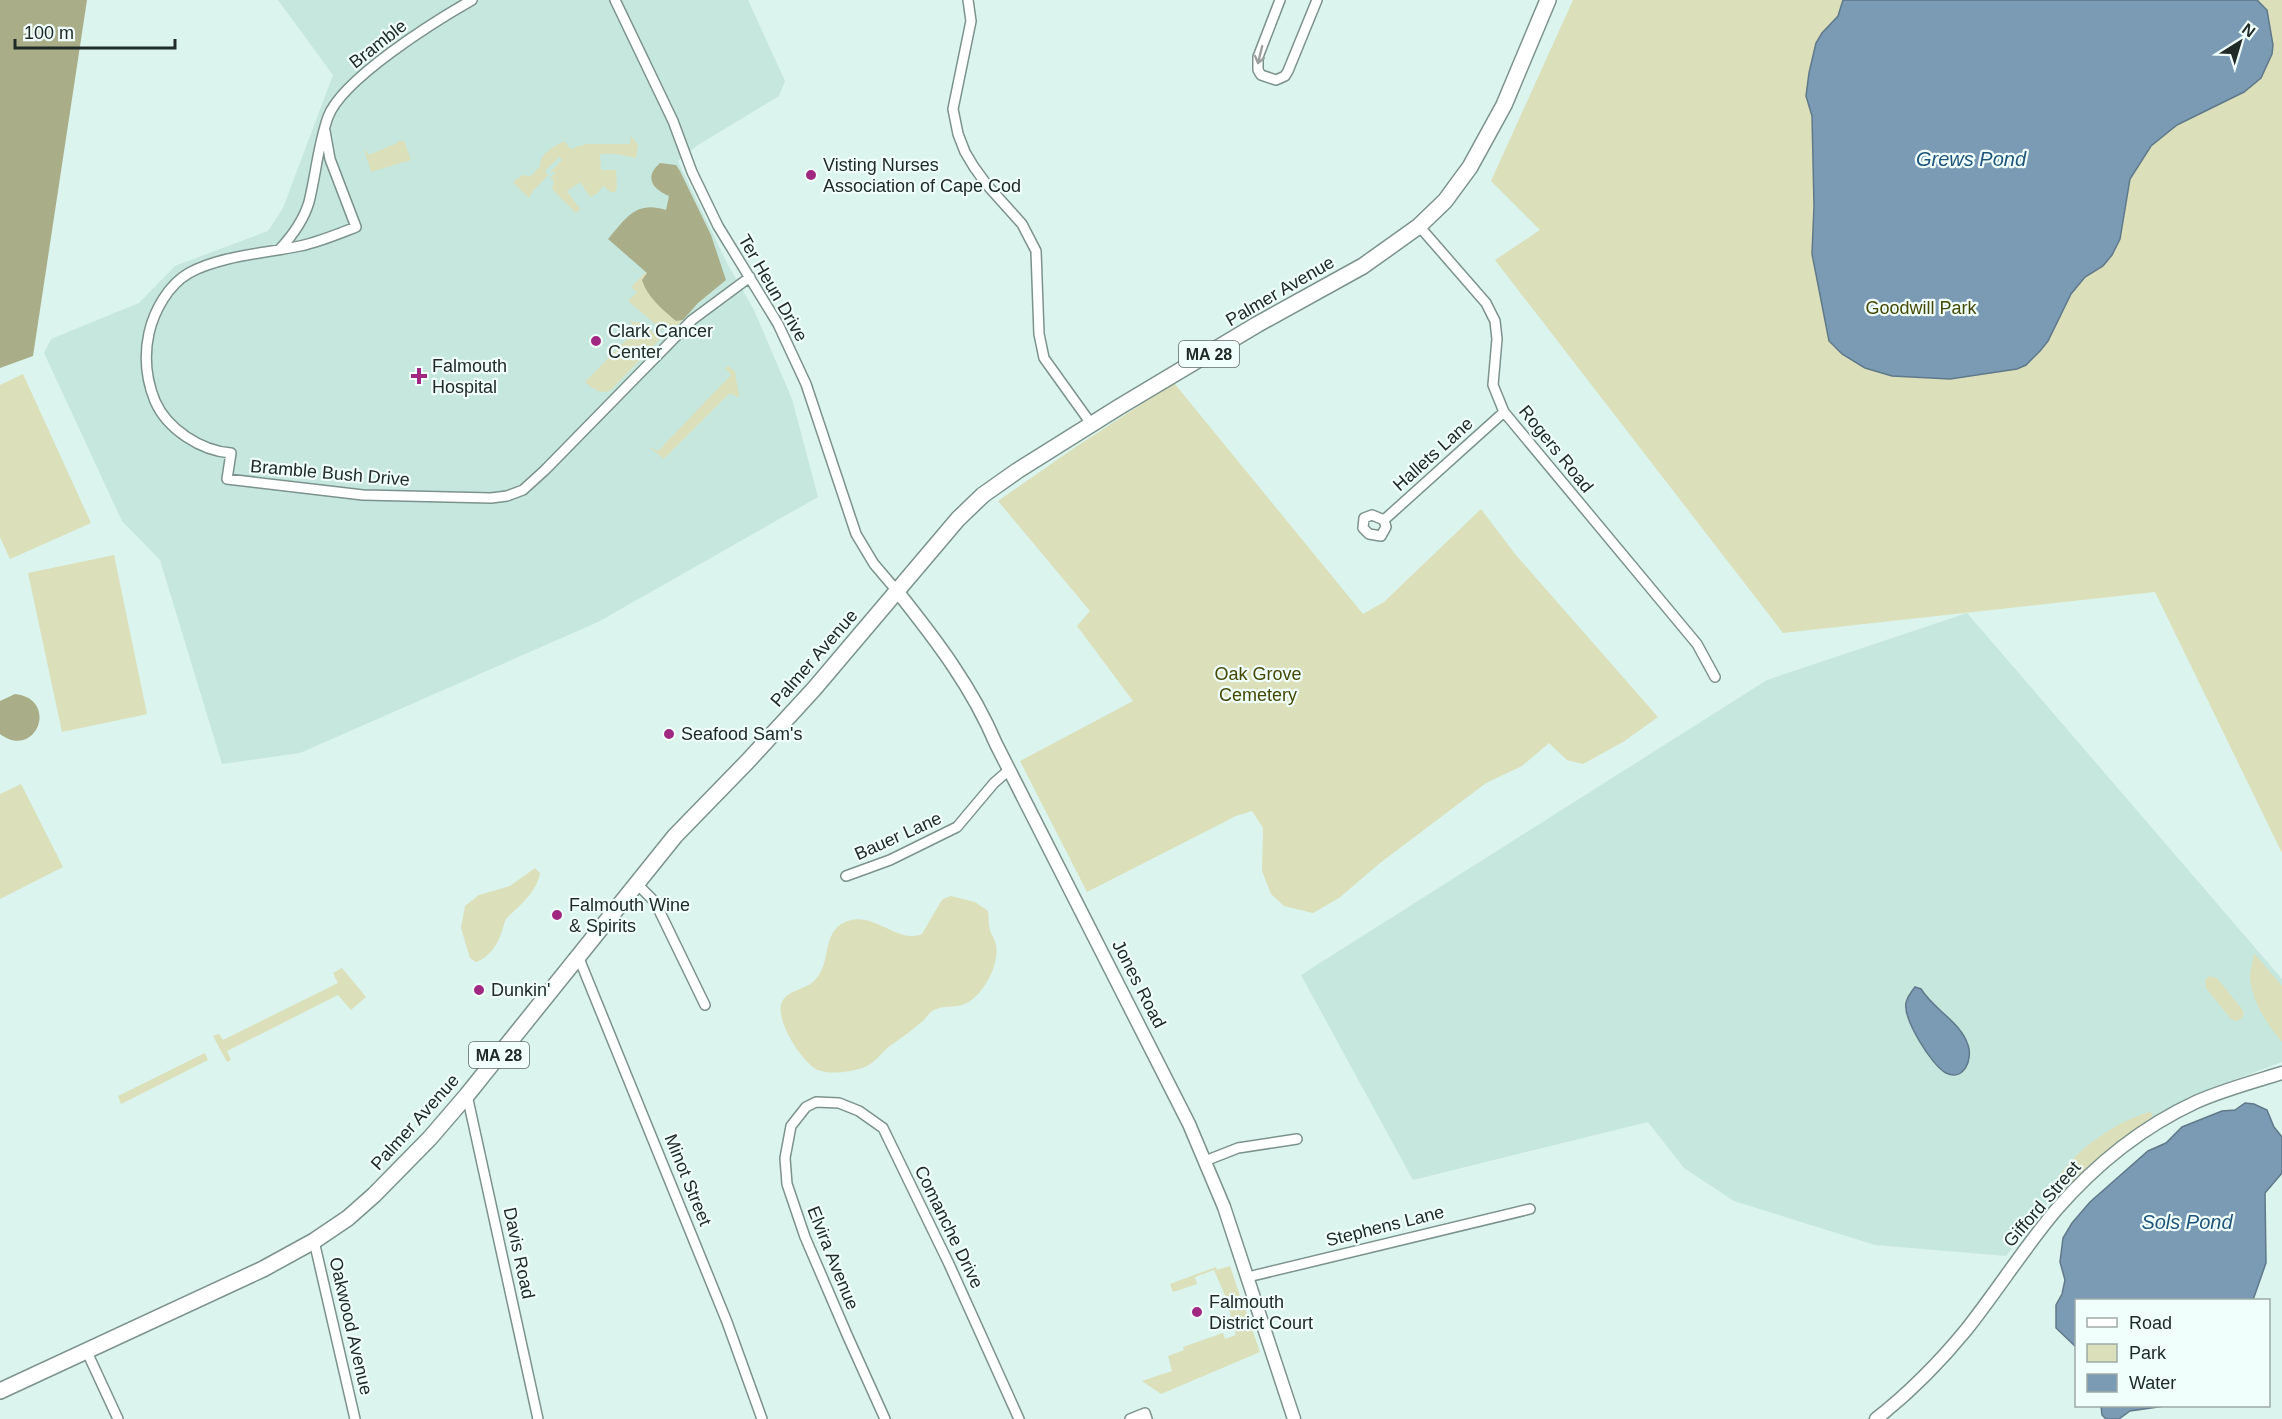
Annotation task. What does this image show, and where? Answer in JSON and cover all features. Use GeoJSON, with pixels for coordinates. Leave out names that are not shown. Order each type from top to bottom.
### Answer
{"type":"FeatureCollection","features":[{"type":"Feature","properties":{"kind":"highway","name":"Palmer Avenue"},"geometry":{"type":"LineString","coordinates":[[0,1391],[226,1287],[314,1241],[348,1218],[374,1195],[430,1138],[467,1095],[687,822],[747,762],[819,684],[941,536],[983,495],[1092,424],[1258,324],[1363,266],[1419,226],[1445,201],[1478,155],[1504,105],[1548,0]]}},
{"type":"Feature","properties":{"kind":"main road","name":"Jones Road"},"geometry":{"type":"LineString","coordinates":[[897,591],[946,654],[967,686],[1142,1029],[1205,1161],[1224,1207],[1294,1419]]}},
{"type":"Feature","properties":{"kind":"main road","name":"Gifford Street"},"geometry":{"type":"LineString","coordinates":[[1876,1419],[1929,1372],[1965,1332],[2057,1209],[2104,1162],[2139,1135],[2176,1112],[2209,1097],[2282,1073]]}},
{"type":"Feature","properties":{"kind":"street","name":"Bramble"},"geometry":{"type":"LineString","coordinates":[[280,249],[289,239],[308,203],[315,164],[332,109],[347,89],[422,31],[472,0]]}},
{"type":"Feature","properties":{"kind":"street","name":"Ter Heun Drive"},"geometry":{"type":"LineString","coordinates":[[615,0],[673,121],[692,172],[718,226],[778,324],[806,384],[856,534],[874,564],[897,591]]}},
{"type":"Feature","properties":{"kind":"street"},"geometry":{"type":"LineString","coordinates":[[969,0],[971,21],[953,109],[958,134],[974,166],[987,185],[1022,224],[1036,251],[1039,334],[1044,358],[1092,424]]}},
{"type":"Feature","properties":{"kind":"street"},"geometry":{"type":"LineString","coordinates":[[1280,0],[1257,63],[1261,75],[1276,80],[1285,76],[1288,71],[1317,0]]}},
{"type":"Feature","properties":{"kind":"street","name":"Bramble Bush Drive"},"geometry":{"type":"LineString","coordinates":[[325,131],[330,159],[356,227],[301,246],[217,263],[188,274],[166,296],[155,314],[150,330],[146,367],[149,385],[157,404],[167,419],[189,438],[208,449],[231,453],[227,479],[363,495],[491,498],[507,496],[524,490],[692,320],[750,277]]}},
{"type":"Feature","properties":{"kind":"street","name":"Rogers Road"},"geometry":{"type":"LineString","coordinates":[[1419,226],[1486,303],[1495,321],[1497,339],[1493,385],[1504,412],[1697,644],[1714,677]]}},
{"type":"Feature","properties":{"kind":"street","name":"Hallets Lane"},"geometry":{"type":"LineString","coordinates":[[1384,520],[1504,412]]}},
{"type":"Feature","properties":{"kind":"street","name":"Bauer Lane"},"geometry":{"type":"LineString","coordinates":[[846,876],[890,860],[957,828],[994,783],[1009,770]]}},
{"type":"Feature","properties":{"kind":"street"},"geometry":{"type":"LineString","coordinates":[[636,883],[655,902],[705,1005]]}},
{"type":"Feature","properties":{"kind":"street","name":"Minot Street"},"geometry":{"type":"LineString","coordinates":[[578,956],[723,1311],[762,1419]]}},
{"type":"Feature","properties":{"kind":"street","name":"Davis Road"},"geometry":{"type":"LineString","coordinates":[[467,1095],[537,1419]]}},
{"type":"Feature","properties":{"kind":"street","name":"Comanche Drive"},"geometry":{"type":"LineString","coordinates":[[806,1107],[826,1101],[839,1103],[859,1111],[883,1128],[950,1264],[1019,1419]]}},
{"type":"Feature","properties":{"kind":"street","name":"Elvira Avenue"},"geometry":{"type":"LineString","coordinates":[[806,1107],[791,1126],[785,1158],[787,1184],[809,1247],[885,1419]]}},
{"type":"Feature","properties":{"kind":"street"},"geometry":{"type":"LineString","coordinates":[[1205,1161],[1238,1148],[1297,1139]]}},
{"type":"Feature","properties":{"kind":"street","name":"Stephens Lane"},"geometry":{"type":"LineString","coordinates":[[1248,1277],[1530,1209]]}},
{"type":"Feature","properties":{"kind":"street","name":"Oakwood Avenue"},"geometry":{"type":"LineString","coordinates":[[314,1241],[355,1419]]}},
{"type":"Feature","properties":{"kind":"street"},"geometry":{"type":"LineString","coordinates":[[87,1352],[118,1419]]}},
{"type":"Feature","properties":{"kind":"street"},"geometry":{"type":"LineString","coordinates":[[1130,1419],[1146,1416]]}},
{"type":"Feature","properties":{"kind":"shaded area"},"geometry":{"type":"Polygon","coordinates":[[[0,0],[87,0],[33,356],[0,368],[0,0]]]}},
{"type":"Feature","properties":{"kind":"shaded area","name":"Falmouth Hospital"},"geometry":{"type":"Polygon","coordinates":[[[278,0],[748,0],[785,81],[779,96],[698,145],[678,161],[728,265],[754,310],[792,399],[818,497],[598,622],[300,753],[222,764],[160,560],[122,521],[44,353],[51,339],[139,303],[175,266],[268,231],[283,208],[333,75],[278,0]]]}},
{"type":"Feature","properties":{"kind":"shaded area"},"geometry":{"type":"Polygon","coordinates":[[[660,163],[676,165],[680,171],[711,235],[726,280],[698,303],[683,320],[676,321],[656,303],[644,286],[642,280],[647,273],[608,239],[626,218],[639,209],[647,207],[666,210],[669,196],[654,186],[651,178],[660,163]]]}},
{"type":"Feature","properties":{"kind":"shaded area"},"geometry":{"type":"Polygon","coordinates":[[[1967,613],[2282,979],[2282,1062],[2188,1097],[2065,1180],[2006,1256],[1875,1245],[1734,1201],[1684,1168],[1648,1122],[1413,1180],[1301,975],[1767,680],[1967,613]]]}},
{"type":"Feature","properties":{"kind":"shaded area"},"geometry":{"type":"Polygon","coordinates":[[[15,694],[29,698],[37,706],[40,716],[38,726],[32,735],[24,740],[13,740],[0,734],[0,701],[15,694]]]}},
{"type":"Feature","properties":{"kind":"green space","name":"Goodwill Park"},"geometry":{"type":"Polygon","coordinates":[[[1573,0],[2282,0],[2282,853],[2155,592],[1783,633],[1495,260],[1540,230],[1491,181],[1573,0]]]}},
{"type":"Feature","properties":{"kind":"green space"},"geometry":{"type":"Polygon","coordinates":[[[631,136],[638,145],[636,158],[600,154],[601,170],[616,170],[617,188],[615,192],[603,186],[598,193],[590,197],[580,182],[567,191],[580,209],[576,213],[552,189],[554,181],[550,178],[556,172],[550,172],[562,160],[559,157],[545,171],[548,175],[529,198],[513,182],[523,175],[531,176],[540,166],[542,157],[564,141],[571,149],[586,144],[630,144],[631,136]]]}},
{"type":"Feature","properties":{"kind":"green space"},"geometry":{"type":"Polygon","coordinates":[[[398,141],[404,141],[411,160],[371,172],[364,149],[369,155],[398,141]]]}},
{"type":"Feature","properties":{"kind":"green space"},"geometry":{"type":"Polygon","coordinates":[[[646,272],[676,321],[683,320],[670,331],[660,328],[628,301],[637,292],[631,287],[646,272]]]}},
{"type":"Feature","properties":{"kind":"green space"},"geometry":{"type":"Polygon","coordinates":[[[629,321],[643,323],[660,339],[611,390],[603,392],[591,387],[585,382],[637,329],[629,321]]]}},
{"type":"Feature","properties":{"kind":"green space"},"geometry":{"type":"Polygon","coordinates":[[[729,366],[735,372],[739,396],[730,393],[664,459],[649,447],[658,451],[731,375],[725,368],[729,366]]]}},
{"type":"Feature","properties":{"kind":"green space"},"geometry":{"type":"Polygon","coordinates":[[[23,374],[91,523],[10,559],[0,537],[0,385],[23,374]]]}},
{"type":"Feature","properties":{"kind":"green space","name":"Oak Grove Cemetery"},"geometry":{"type":"Polygon","coordinates":[[[1174,383],[1363,614],[1384,602],[1481,509],[1515,554],[1658,717],[1623,742],[1583,764],[1567,760],[1549,743],[1522,766],[1486,783],[1380,863],[1339,898],[1313,913],[1284,906],[1271,894],[1262,871],[1263,828],[1252,811],[1236,816],[1087,892],[1020,761],[1133,701],[1077,626],[1090,611],[998,501],[1174,383]]]}},
{"type":"Feature","properties":{"kind":"green space"},"geometry":{"type":"Polygon","coordinates":[[[114,555],[147,714],[62,732],[28,573],[114,555]]]}},
{"type":"Feature","properties":{"kind":"green space"},"geometry":{"type":"Polygon","coordinates":[[[21,784],[63,867],[0,899],[0,794],[21,784]]]}},
{"type":"Feature","properties":{"kind":"green space"},"geometry":{"type":"Polygon","coordinates":[[[535,868],[540,873],[535,886],[527,898],[506,919],[492,950],[476,962],[470,958],[461,928],[465,906],[479,895],[510,886],[535,868]]]}},
{"type":"Feature","properties":{"kind":"green space"},"geometry":{"type":"Polygon","coordinates":[[[951,896],[975,902],[988,911],[989,928],[997,953],[993,970],[979,993],[963,1005],[932,1011],[923,1021],[890,1045],[867,1066],[836,1073],[824,1072],[812,1066],[804,1059],[791,1040],[782,1019],[782,1002],[788,994],[815,980],[820,973],[833,933],[845,922],[855,919],[875,923],[904,935],[922,934],[943,899],[951,896]]]}},
{"type":"Feature","properties":{"kind":"green space"},"geometry":{"type":"Polygon","coordinates":[[[2254,953],[2282,986],[2282,1042],[2266,1020],[2253,995],[2250,977],[2254,953]]]}},
{"type":"Feature","properties":{"kind":"green space"},"geometry":{"type":"Polygon","coordinates":[[[342,968],[366,997],[351,1010],[338,995],[227,1051],[231,1060],[227,1062],[213,1036],[219,1034],[223,1040],[338,983],[333,973],[342,968]]]}},
{"type":"Feature","properties":{"kind":"green space"},"geometry":{"type":"Polygon","coordinates":[[[2209,976],[2217,978],[2242,1009],[2244,1014],[2241,1019],[2236,1021],[2231,1019],[2206,988],[2205,980],[2209,976]]]}},
{"type":"Feature","properties":{"kind":"green space"},"geometry":{"type":"Polygon","coordinates":[[[205,1053],[208,1060],[121,1104],[118,1096],[205,1053]]]}},
{"type":"Feature","properties":{"kind":"green space"},"geometry":{"type":"Polygon","coordinates":[[[2149,1112],[2153,1114],[2151,1118],[2107,1150],[2053,1199],[2047,1197],[2049,1189],[2058,1177],[2087,1146],[2122,1123],[2149,1112]]]}},
{"type":"Feature","properties":{"kind":"green space"},"geometry":{"type":"Polygon","coordinates":[[[1230,1266],[1240,1296],[1227,1300],[1214,1270],[1195,1277],[1197,1284],[1173,1292],[1170,1284],[1216,1267],[1217,1270],[1230,1266]]]}},
{"type":"Feature","properties":{"kind":"green space"},"geometry":{"type":"Polygon","coordinates":[[[1242,1300],[1260,1352],[1161,1394],[1142,1381],[1172,1371],[1168,1356],[1184,1350],[1183,1347],[1223,1333],[1225,1339],[1236,1335],[1228,1305],[1242,1300]]]}},
{"type":"Feature","properties":{"kind":"water","name":"Grews Pond"},"geometry":{"type":"Polygon","coordinates":[[[1843,0],[2257,0],[2267,10],[2273,45],[2272,54],[2261,78],[2244,92],[2177,125],[2151,146],[2130,179],[2120,239],[2112,255],[2103,266],[2085,277],[2071,294],[2048,341],[2026,365],[2017,369],[1950,379],[1892,376],[1865,368],[1842,354],[1829,341],[1812,254],[1814,206],[1812,116],[1806,96],[1816,43],[1838,16],[1843,0]]]}},
{"type":"Feature","properties":{"kind":"water"},"geometry":{"type":"Polygon","coordinates":[[[1915,987],[1921,989],[1953,1022],[1964,1037],[1968,1045],[1969,1057],[1966,1068],[1962,1072],[1952,1075],[1946,1073],[1926,1052],[1906,1010],[1908,997],[1915,987]]]}},
{"type":"Feature","properties":{"kind":"water","name":"Sols Pond"},"geometry":{"type":"Polygon","coordinates":[[[2245,1103],[2267,1110],[2274,1127],[2282,1137],[2282,1173],[2265,1193],[2266,1263],[2253,1299],[2075,1299],[2075,1346],[2056,1328],[2056,1305],[2062,1294],[2065,1280],[2060,1262],[2063,1238],[2072,1223],[2090,1202],[2148,1151],[2166,1143],[2182,1127],[2222,1111],[2235,1110],[2245,1103]]]}},
{"type":"Feature","properties":{"kind":"water"},"geometry":{"type":"Polygon","coordinates":[[[2101,1407],[2158,1407],[2130,1411],[2119,1419],[2106,1419],[2102,1415],[2101,1407]]]}},
{"type":"Feature","properties":{"kind":"place","name":"Visting Nurses Association of Cape Cod"},"geometry":{"type":"Point","coordinates":[811,175]}},
{"type":"Feature","properties":{"kind":"place","name":"Clark Cancer Center"},"geometry":{"type":"Point","coordinates":[596,341]}},
{"type":"Feature","properties":{"kind":"place","name":"Falmouth Hospital"},"geometry":{"type":"Point","coordinates":[419,376]}},
{"type":"Feature","properties":{"kind":"place","name":"Seafood Sam's"},"geometry":{"type":"Point","coordinates":[669,734]}},
{"type":"Feature","properties":{"kind":"place","name":"Falmouth Wine & Spirits"},"geometry":{"type":"Point","coordinates":[557,915]}},
{"type":"Feature","properties":{"kind":"place","name":"Dunkin'"},"geometry":{"type":"Point","coordinates":[479,990]}},
{"type":"Feature","properties":{"kind":"place","name":"Falmouth District Court"},"geometry":{"type":"Point","coordinates":[1197,1312]}}]}
